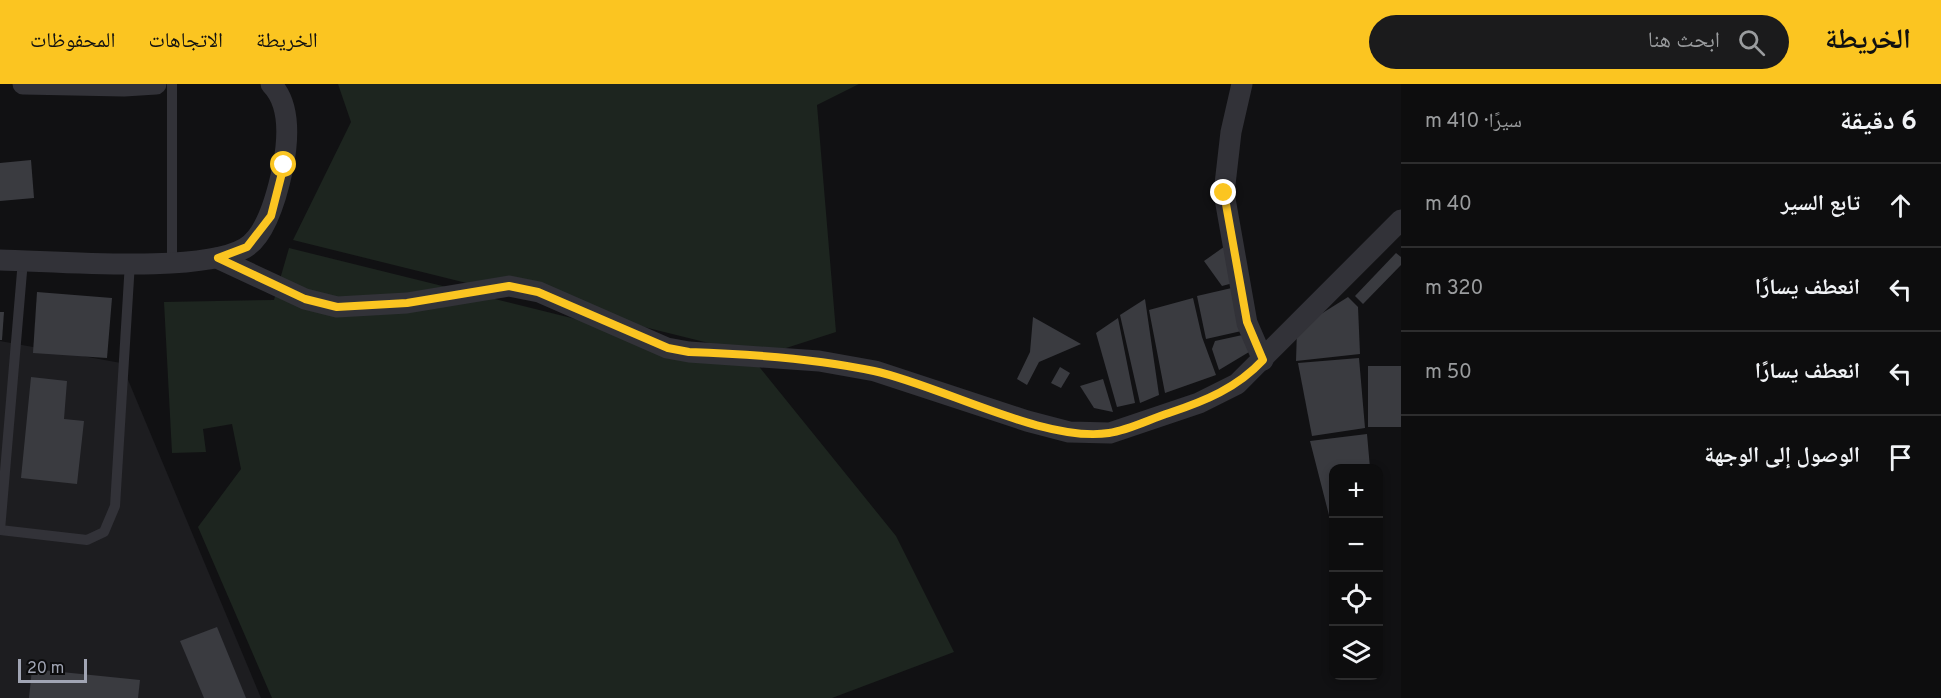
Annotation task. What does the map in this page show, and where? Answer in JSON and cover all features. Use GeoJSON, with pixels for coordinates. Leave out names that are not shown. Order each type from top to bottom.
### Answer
{"type":"FeatureCollection","features":[{"type":"Feature","properties":{"kind":"street"},"geometry":{"type":"LineString","coordinates":[[23,84],[124,87],[156,84]]}},
{"type":"Feature","properties":{"kind":"street"},"geometry":{"type":"LineString","coordinates":[[0,260],[172,263],[218,258],[247,247],[271,216],[284,165],[286,116],[278,91],[271,84]]}},
{"type":"Feature","properties":{"kind":"street"},"geometry":{"type":"LineString","coordinates":[[1242,84],[1231,132],[1224,193],[1247,322],[1263,360]]}},
{"type":"Feature","properties":{"kind":"street"},"geometry":{"type":"LineString","coordinates":[[218,258],[305,299],[337,307],[407,303],[509,286],[538,292],[668,348],[689,352],[819,361],[875,371],[1026,421],[1089,434],[1110,433],[1199,403],[1238,384],[1401,220]]}},
{"type":"Feature","properties":{"kind":"lane"},"geometry":{"type":"LineString","coordinates":[[172,84],[172,263]]}},
{"type":"Feature","properties":{"kind":"lane"},"geometry":{"type":"LineString","coordinates":[[23,260],[0,530],[87,540],[104,532],[115,506],[130,262]]}},
{"type":"Feature","properties":{"kind":"shaded area"},"geometry":{"type":"Polygon","coordinates":[[[338,84],[859,84],[817,105],[836,332],[761,356],[293,240],[351,122],[338,84]]]}},
{"type":"Feature","properties":{"kind":"shaded area"},"geometry":{"type":"Polygon","coordinates":[[[289,248],[757,364],[896,536],[954,652],[832,698],[272,698],[198,527],[241,469],[232,424],[203,429],[206,452],[172,453],[164,302],[274,300],[289,248]]]}},
{"type":"Feature","properties":{"kind":"shaded area"},"geometry":{"type":"Polygon","coordinates":[[[0,341],[121,363],[261,698],[0,698],[0,341]]]}},
{"type":"Feature","properties":{"kind":"building"},"geometry":{"type":"Polygon","coordinates":[[[31,160],[34,198],[0,201],[0,163],[31,160]]]}},
{"type":"Feature","properties":{"kind":"building"},"geometry":{"type":"Polygon","coordinates":[[[1228,244],[1237,282],[1222,286],[1204,261],[1228,244]]]}},
{"type":"Feature","properties":{"kind":"building"},"geometry":{"type":"Polygon","coordinates":[[[1396,253],[1401,257],[1401,265],[1363,304],[1355,296],[1396,253]]]}},
{"type":"Feature","properties":{"kind":"building"},"geometry":{"type":"Polygon","coordinates":[[[1236,287],[1246,330],[1206,339],[1197,296],[1236,287]]]}},
{"type":"Feature","properties":{"kind":"building"},"geometry":{"type":"Polygon","coordinates":[[[37,292],[112,298],[107,358],[33,353],[37,292]]]}},
{"type":"Feature","properties":{"kind":"building"},"geometry":{"type":"Polygon","coordinates":[[[1348,297],[1358,307],[1360,354],[1296,361],[1297,329],[1348,297]]]}},
{"type":"Feature","properties":{"kind":"building"},"geometry":{"type":"Polygon","coordinates":[[[1193,298],[1202,337],[1216,375],[1165,393],[1149,310],[1193,298]]]}},
{"type":"Feature","properties":{"kind":"building"},"geometry":{"type":"Polygon","coordinates":[[[1145,299],[1159,395],[1140,403],[1120,315],[1145,299]]]}},
{"type":"Feature","properties":{"kind":"building"},"geometry":{"type":"Polygon","coordinates":[[[0,312],[4,312],[2,340],[0,340],[0,312]]]}},
{"type":"Feature","properties":{"kind":"building"},"geometry":{"type":"Polygon","coordinates":[[[1033,317],[1081,344],[1039,362],[1027,385],[1017,379],[1030,352],[1033,317]]]}},
{"type":"Feature","properties":{"kind":"building"},"geometry":{"type":"Polygon","coordinates":[[[1118,318],[1135,403],[1117,407],[1096,333],[1118,318]]]}},
{"type":"Feature","properties":{"kind":"building"},"geometry":{"type":"Polygon","coordinates":[[[1247,334],[1249,352],[1219,370],[1212,349],[1215,341],[1247,334]]]}},
{"type":"Feature","properties":{"kind":"building"},"geometry":{"type":"Polygon","coordinates":[[[1359,358],[1365,428],[1312,436],[1298,363],[1359,358]]]}},
{"type":"Feature","properties":{"kind":"building"},"geometry":{"type":"Polygon","coordinates":[[[1368,366],[1401,366],[1401,427],[1368,427],[1368,366]]]}},
{"type":"Feature","properties":{"kind":"building"},"geometry":{"type":"Polygon","coordinates":[[[1060,367],[1070,373],[1061,388],[1051,383],[1060,367]]]}},
{"type":"Feature","properties":{"kind":"building"},"geometry":{"type":"Polygon","coordinates":[[[31,377],[67,381],[64,419],[84,421],[77,484],[21,478],[31,377]]]}},
{"type":"Feature","properties":{"kind":"building"},"geometry":{"type":"Polygon","coordinates":[[[1103,379],[1113,412],[1094,408],[1080,386],[1103,379]]]}},
{"type":"Feature","properties":{"kind":"building"},"geometry":{"type":"Polygon","coordinates":[[[1367,434],[1370,464],[1329,464],[1329,515],[1310,441],[1367,434]]]}},
{"type":"Feature","properties":{"kind":"building"},"geometry":{"type":"Polygon","coordinates":[[[217,627],[246,698],[204,698],[180,641],[217,627]]]}},
{"type":"Feature","properties":{"kind":"building"},"geometry":{"type":"Polygon","coordinates":[[[32,669],[140,680],[138,698],[29,698],[32,669]]]}},
{"type":"Feature","properties":{"kind":"route"},"geometry":{"type":"LineString","coordinates":[[284,165],[271,216],[247,247],[218,258],[305,299],[337,307],[407,303],[509,286],[538,292],[668,348],[689,352],[733,353],[819,361],[875,371],[1026,421],[1069,432],[1089,434],[1110,433],[1199,403],[1238,384],[1263,360],[1247,322],[1224,193]]}}]}
